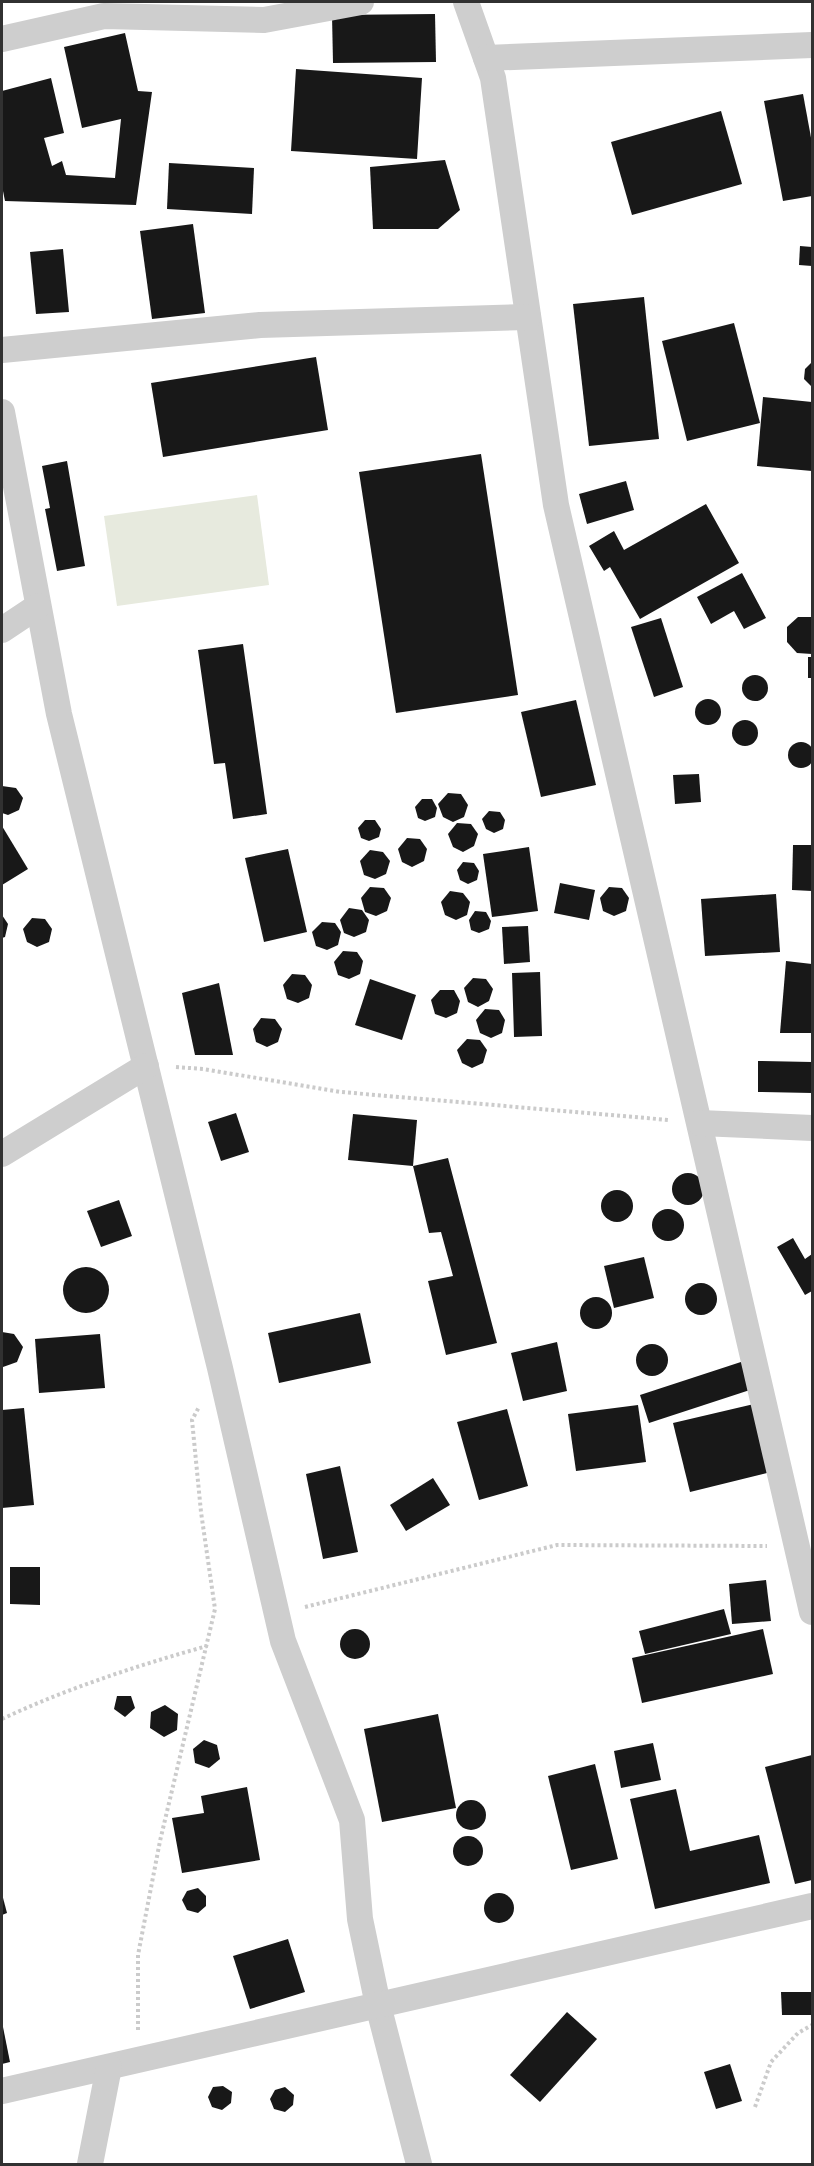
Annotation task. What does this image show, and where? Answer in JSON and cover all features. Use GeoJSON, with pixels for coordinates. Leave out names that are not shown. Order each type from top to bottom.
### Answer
{"type":"FeatureCollection","features":[{"type":"Feature","properties":{"kind":"street"},"geometry":{"type":"LineString","coordinates":[[2,39],[104,16],[264,20],[361,2]]}},
{"type":"Feature","properties":{"kind":"street"},"geometry":{"type":"LineString","coordinates":[[466,2],[493,78],[556,504],[700,1123],[805,1546],[813,1612]]}},
{"type":"Feature","properties":{"kind":"street"},"geometry":{"type":"LineString","coordinates":[[486,58],[813,45]]}},
{"type":"Feature","properties":{"kind":"street"},"geometry":{"type":"LineString","coordinates":[[2,350],[260,325],[528,317]]}},
{"type":"Feature","properties":{"kind":"street"},"geometry":{"type":"LineString","coordinates":[[2,412],[59,714],[220,1368],[283,1641],[352,1820],[360,1919],[378,2005],[419,2164]]}},
{"type":"Feature","properties":{"kind":"street"},"geometry":{"type":"LineString","coordinates":[[2,630],[38,606]]}},
{"type":"Feature","properties":{"kind":"street"},"geometry":{"type":"LineString","coordinates":[[2,1154],[146,1066]]}},
{"type":"Feature","properties":{"kind":"street"},"geometry":{"type":"LineString","coordinates":[[700,1123],[813,1128]]}},
{"type":"Feature","properties":{"kind":"street"},"geometry":{"type":"LineString","coordinates":[[2,2091],[813,1906]]}},
{"type":"Feature","properties":{"kind":"street"},"geometry":{"type":"LineString","coordinates":[[90,2164],[109,2067]]}},
{"type":"Feature","properties":{"kind":"path"},"geometry":{"type":"LineString","coordinates":[[146,1066],[203,1069],[353,1093],[700,1123]]}},
{"type":"Feature","properties":{"kind":"path"},"geometry":{"type":"LineString","coordinates":[[138,2061],[138,1955],[160,1841],[215,1609],[201,1512],[192,1420],[220,1368]]}},
{"type":"Feature","properties":{"kind":"path"},"geometry":{"type":"LineString","coordinates":[[278,1614],[557,1545],[805,1546]]}},
{"type":"Feature","properties":{"kind":"path"},"geometry":{"type":"LineString","coordinates":[[2,1719],[40,1701],[119,1671],[207,1646]]}},
{"type":"Feature","properties":{"kind":"path"},"geometry":{"type":"LineString","coordinates":[[754,2107],[771,2062],[798,2033],[813,2025]]}},
{"type":"Feature","properties":{"kind":"shaded area"},"geometry":{"type":"Polygon","coordinates":[[[257,495],[269,585],[117,606],[104,516],[257,495]]]}},
{"type":"Feature","properties":{"kind":"building"},"geometry":{"type":"Polygon","coordinates":[[[435,14],[436,62],[333,63],[332,15],[435,14]]]}},
{"type":"Feature","properties":{"kind":"building"},"geometry":{"type":"Polygon","coordinates":[[[125,33],[138,91],[152,92],[136,205],[5,201],[2,186],[2,91],[51,78],[64,133],[44,138],[52,166],[62,161],[66,175],[115,178],[121,119],[82,128],[64,47],[125,33]]]}},
{"type":"Feature","properties":{"kind":"building"},"geometry":{"type":"Polygon","coordinates":[[[296,69],[422,78],[417,159],[291,151],[296,69]]]}},
{"type":"Feature","properties":{"kind":"building"},"geometry":{"type":"Polygon","coordinates":[[[803,94],[812,143],[812,196],[783,201],[764,101],[803,94]]]}},
{"type":"Feature","properties":{"kind":"building"},"geometry":{"type":"Polygon","coordinates":[[[721,111],[742,184],[632,215],[611,142],[721,111]]]}},
{"type":"Feature","properties":{"kind":"building"},"geometry":{"type":"Polygon","coordinates":[[[445,160],[460,210],[438,229],[373,229],[370,167],[445,160]]]}},
{"type":"Feature","properties":{"kind":"building"},"geometry":{"type":"Polygon","coordinates":[[[169,163],[254,168],[252,214],[167,209],[169,163]]]}},
{"type":"Feature","properties":{"kind":"building"},"geometry":{"type":"Polygon","coordinates":[[[193,224],[205,313],[152,319],[140,231],[193,224]]]}},
{"type":"Feature","properties":{"kind":"building"},"geometry":{"type":"Polygon","coordinates":[[[800,246],[812,247],[812,266],[799,265],[800,246]]]}},
{"type":"Feature","properties":{"kind":"building"},"geometry":{"type":"Polygon","coordinates":[[[63,249],[69,312],[36,314],[30,252],[63,249]]]}},
{"type":"Feature","properties":{"kind":"building"},"geometry":{"type":"Polygon","coordinates":[[[644,297],[659,439],[589,446],[573,304],[644,297]]]}},
{"type":"Feature","properties":{"kind":"building"},"geometry":{"type":"Polygon","coordinates":[[[734,323],[760,423],[687,441],[662,341],[734,323]]]}},
{"type":"Feature","properties":{"kind":"building"},"geometry":{"type":"Polygon","coordinates":[[[316,357],[328,430],[163,457],[151,383],[316,357]]]}},
{"type":"Feature","properties":{"kind":"building"},"geometry":{"type":"Polygon","coordinates":[[[812,362],[812,387],[804,379],[805,369],[812,362]]]}},
{"type":"Feature","properties":{"kind":"building"},"geometry":{"type":"Polygon","coordinates":[[[763,397],[812,402],[812,471],[757,466],[763,397]]]}},
{"type":"Feature","properties":{"kind":"building"},"geometry":{"type":"Polygon","coordinates":[[[481,454],[518,695],[396,713],[359,472],[481,454]]]}},
{"type":"Feature","properties":{"kind":"building"},"geometry":{"type":"Polygon","coordinates":[[[67,461],[85,566],[57,571],[45,509],[50,508],[42,466],[67,461]]]}},
{"type":"Feature","properties":{"kind":"building"},"geometry":{"type":"Polygon","coordinates":[[[626,481],[634,510],[587,524],[579,494],[626,481]]]}},
{"type":"Feature","properties":{"kind":"building"},"geometry":{"type":"Polygon","coordinates":[[[706,504],[739,563],[640,619],[610,567],[604,571],[589,546],[614,531],[624,550],[706,504]]]}},
{"type":"Feature","properties":{"kind":"building"},"geometry":{"type":"Polygon","coordinates":[[[742,573],[766,618],[744,629],[734,611],[711,624],[697,597],[742,573]]]}},
{"type":"Feature","properties":{"kind":"building"},"geometry":{"type":"Polygon","coordinates":[[[798,617],[812,617],[812,654],[797,653],[787,642],[787,627],[798,617]]]}},
{"type":"Feature","properties":{"kind":"building"},"geometry":{"type":"Polygon","coordinates":[[[661,618],[683,687],[654,697],[631,627],[661,618]]]}},
{"type":"Feature","properties":{"kind":"building"},"geometry":{"type":"Polygon","coordinates":[[[243,644],[267,814],[233,819],[225,763],[214,764],[198,650],[243,644]]]}},
{"type":"Feature","properties":{"kind":"building"},"geometry":{"type":"Polygon","coordinates":[[[808,657],[812,657],[812,678],[808,678],[808,657]]]}},
{"type":"Feature","properties":{"kind":"building"},"geometry":{"type":"Polygon","coordinates":[[[755,675],[764,679],[768,688],[764,697],[755,701],[746,697],[742,688],[746,679],[755,675]]]}},
{"type":"Feature","properties":{"kind":"building"},"geometry":{"type":"Polygon","coordinates":[[[708,699],[717,703],[721,712],[717,721],[708,725],[699,721],[695,712],[699,703],[708,699]]]}},
{"type":"Feature","properties":{"kind":"building"},"geometry":{"type":"Polygon","coordinates":[[[576,700],[596,785],[541,797],[521,712],[576,700]]]}},
{"type":"Feature","properties":{"kind":"building"},"geometry":{"type":"Polygon","coordinates":[[[745,720],[754,724],[758,733],[754,742],[745,746],[736,742],[732,733],[736,724],[745,720]]]}},
{"type":"Feature","properties":{"kind":"building"},"geometry":{"type":"Polygon","coordinates":[[[801,742],[810,746],[814,755],[810,764],[801,768],[792,764],[788,755],[792,746],[801,742]]]}},
{"type":"Feature","properties":{"kind":"building"},"geometry":{"type":"Polygon","coordinates":[[[699,774],[701,802],[675,804],[673,775],[699,774]]]}},
{"type":"Feature","properties":{"kind":"building"},"geometry":{"type":"Polygon","coordinates":[[[2,786],[16,788],[23,798],[19,810],[8,815],[2,813],[2,786]]]}},
{"type":"Feature","properties":{"kind":"building"},"geometry":{"type":"Polygon","coordinates":[[[448,793],[461,794],[468,805],[464,817],[453,822],[443,817],[438,804],[448,793]]]}},
{"type":"Feature","properties":{"kind":"building"},"geometry":{"type":"Polygon","coordinates":[[[422,799],[432,799],[437,808],[435,817],[425,821],[418,818],[415,807],[422,799]]]}},
{"type":"Feature","properties":{"kind":"building"},"geometry":{"type":"Polygon","coordinates":[[[489,811],[500,812],[505,820],[503,829],[494,833],[486,829],[482,819],[489,811]]]}},
{"type":"Feature","properties":{"kind":"building"},"geometry":{"type":"Polygon","coordinates":[[[365,820],[375,820],[381,829],[379,837],[369,841],[361,838],[358,828],[365,820]]]}},
{"type":"Feature","properties":{"kind":"building"},"geometry":{"type":"Polygon","coordinates":[[[457,823],[471,824],[478,834],[474,846],[463,852],[453,847],[448,834],[457,823]]]}},
{"type":"Feature","properties":{"kind":"building"},"geometry":{"type":"Polygon","coordinates":[[[2,826],[28,869],[2,885],[2,826]]]}},
{"type":"Feature","properties":{"kind":"building"},"geometry":{"type":"Polygon","coordinates":[[[407,838],[420,839],[427,849],[424,861],[412,867],[402,862],[398,849],[407,838]]]}},
{"type":"Feature","properties":{"kind":"building"},"geometry":{"type":"Polygon","coordinates":[[[793,845],[812,845],[812,891],[792,890],[793,845]]]}},
{"type":"Feature","properties":{"kind":"building"},"geometry":{"type":"Polygon","coordinates":[[[529,847],[538,911],[492,917],[483,854],[529,847]]]}},
{"type":"Feature","properties":{"kind":"building"},"geometry":{"type":"Polygon","coordinates":[[[288,849],[307,932],[264,942],[245,858],[288,849]]]}},
{"type":"Feature","properties":{"kind":"building"},"geometry":{"type":"Polygon","coordinates":[[[370,850],[383,852],[390,861],[386,874],[375,879],[364,875],[360,861],[370,850]]]}},
{"type":"Feature","properties":{"kind":"building"},"geometry":{"type":"Polygon","coordinates":[[[463,862],[474,863],[479,871],[477,880],[468,884],[460,880],[457,870],[463,862]]]}},
{"type":"Feature","properties":{"kind":"building"},"geometry":{"type":"Polygon","coordinates":[[[560,883],[595,890],[589,920],[554,913],[560,883]]]}},
{"type":"Feature","properties":{"kind":"building"},"geometry":{"type":"Polygon","coordinates":[[[370,887],[384,888],[391,898],[387,911],[376,916],[365,912],[361,898],[370,887]]]}},
{"type":"Feature","properties":{"kind":"building"},"geometry":{"type":"Polygon","coordinates":[[[609,887],[622,888],[629,898],[626,911],[614,916],[603,911],[600,898],[609,887]]]}},
{"type":"Feature","properties":{"kind":"building"},"geometry":{"type":"Polygon","coordinates":[[[450,891],[463,893],[470,902],[467,915],[456,920],[445,915],[441,902],[450,891]]]}},
{"type":"Feature","properties":{"kind":"building"},"geometry":{"type":"Polygon","coordinates":[[[776,894],[780,952],[705,956],[701,899],[776,894]]]}},
{"type":"Feature","properties":{"kind":"building"},"geometry":{"type":"Polygon","coordinates":[[[349,908],[362,910],[369,920],[366,932],[354,937],[344,933],[340,920],[349,908]]]}},
{"type":"Feature","properties":{"kind":"building"},"geometry":{"type":"Polygon","coordinates":[[[475,911],[486,912],[491,921],[489,929],[479,933],[471,930],[469,920],[475,911]]]}},
{"type":"Feature","properties":{"kind":"building"},"geometry":{"type":"Polygon","coordinates":[[[2,915],[8,924],[5,937],[2,938],[2,915]]]}},
{"type":"Feature","properties":{"kind":"building"},"geometry":{"type":"Polygon","coordinates":[[[32,918],[45,919],[52,929],[49,942],[37,947],[27,942],[23,929],[32,918]]]}},
{"type":"Feature","properties":{"kind":"building"},"geometry":{"type":"Polygon","coordinates":[[[322,922],[335,923],[341,932],[338,945],[327,950],[316,946],[312,932],[322,922]]]}},
{"type":"Feature","properties":{"kind":"building"},"geometry":{"type":"Polygon","coordinates":[[[528,926],[530,962],[504,964],[502,927],[528,926]]]}},
{"type":"Feature","properties":{"kind":"building"},"geometry":{"type":"Polygon","coordinates":[[[343,951],[357,952],[363,961],[360,974],[349,979],[338,975],[334,962],[343,951]]]}},
{"type":"Feature","properties":{"kind":"building"},"geometry":{"type":"Polygon","coordinates":[[[786,961],[812,964],[812,1033],[780,1033],[786,961]]]}},
{"type":"Feature","properties":{"kind":"building"},"geometry":{"type":"Polygon","coordinates":[[[540,972],[542,1036],[514,1037],[512,973],[540,972]]]}},
{"type":"Feature","properties":{"kind":"building"},"geometry":{"type":"Polygon","coordinates":[[[292,974],[305,975],[312,985],[309,998],[298,1003],[287,999],[283,985],[292,974]]]}},
{"type":"Feature","properties":{"kind":"building"},"geometry":{"type":"Polygon","coordinates":[[[473,978],[486,979],[493,989],[489,1001],[478,1007],[468,1002],[464,988],[473,978]]]}},
{"type":"Feature","properties":{"kind":"building"},"geometry":{"type":"Polygon","coordinates":[[[370,979],[416,995],[402,1040],[355,1025],[370,979]]]}},
{"type":"Feature","properties":{"kind":"building"},"geometry":{"type":"Polygon","coordinates":[[[219,983],[233,1055],[195,1055],[182,993],[219,983]]]}},
{"type":"Feature","properties":{"kind":"building"},"geometry":{"type":"Polygon","coordinates":[[[440,990],[454,990],[460,1001],[457,1013],[446,1018],[435,1014],[431,1000],[440,990]]]}},
{"type":"Feature","properties":{"kind":"building"},"geometry":{"type":"Polygon","coordinates":[[[485,1009],[499,1010],[505,1020],[502,1033],[491,1038],[480,1033],[476,1020],[485,1009]]]}},
{"type":"Feature","properties":{"kind":"building"},"geometry":{"type":"Polygon","coordinates":[[[261,1018],[275,1019],[282,1029],[278,1042],[267,1047],[256,1042],[253,1029],[261,1018]]]}},
{"type":"Feature","properties":{"kind":"building"},"geometry":{"type":"Polygon","coordinates":[[[467,1039],[480,1040],[487,1050],[483,1063],[472,1068],[462,1063],[457,1050],[467,1039]]]}},
{"type":"Feature","properties":{"kind":"building"},"geometry":{"type":"Polygon","coordinates":[[[758,1061],[812,1062],[812,1093],[758,1092],[758,1061]]]}},
{"type":"Feature","properties":{"kind":"building"},"geometry":{"type":"Polygon","coordinates":[[[236,1113],[249,1152],[221,1161],[208,1122],[236,1113]]]}},
{"type":"Feature","properties":{"kind":"building"},"geometry":{"type":"Polygon","coordinates":[[[353,1114],[417,1120],[413,1166],[348,1160],[353,1114]]]}},
{"type":"Feature","properties":{"kind":"building"},"geometry":{"type":"Polygon","coordinates":[[[448,1158],[497,1343],[446,1355],[428,1281],[453,1276],[441,1232],[429,1233],[413,1166],[448,1158]]]}},
{"type":"Feature","properties":{"kind":"building"},"geometry":{"type":"Polygon","coordinates":[[[688,1173],[699,1178],[704,1189],[699,1200],[688,1205],[677,1200],[672,1189],[677,1178],[688,1173]]]}},
{"type":"Feature","properties":{"kind":"building"},"geometry":{"type":"Polygon","coordinates":[[[617,1190],[628,1195],[633,1206],[628,1217],[617,1222],[606,1217],[601,1206],[606,1195],[617,1190]]]}},
{"type":"Feature","properties":{"kind":"building"},"geometry":{"type":"Polygon","coordinates":[[[119,1200],[132,1236],[101,1247],[87,1211],[119,1200]]]}},
{"type":"Feature","properties":{"kind":"building"},"geometry":{"type":"Polygon","coordinates":[[[668,1209],[679,1214],[684,1225],[679,1236],[668,1241],[657,1236],[652,1225],[657,1214],[668,1209]]]}},
{"type":"Feature","properties":{"kind":"building"},"geometry":{"type":"Polygon","coordinates":[[[793,1238],[805,1259],[812,1254],[812,1291],[805,1295],[777,1247],[793,1238]]]}},
{"type":"Feature","properties":{"kind":"building"},"geometry":{"type":"Polygon","coordinates":[[[644,1257],[654,1298],[614,1308],[604,1266],[644,1257]]]}},
{"type":"Feature","properties":{"kind":"building"},"geometry":{"type":"Polygon","coordinates":[[[91,1267],[103,1273],[108,1281],[108,1299],[103,1307],[95,1312],[81,1313],[73,1310],[66,1303],[63,1285],[66,1277],[73,1270],[91,1267]]]}},
{"type":"Feature","properties":{"kind":"building"},"geometry":{"type":"Polygon","coordinates":[[[701,1283],[712,1288],[717,1299],[712,1310],[701,1315],[690,1310],[685,1299],[690,1288],[701,1283]]]}},
{"type":"Feature","properties":{"kind":"building"},"geometry":{"type":"Polygon","coordinates":[[[596,1297],[607,1302],[612,1313],[607,1324],[596,1329],[585,1324],[580,1313],[585,1302],[596,1297]]]}},
{"type":"Feature","properties":{"kind":"building"},"geometry":{"type":"Polygon","coordinates":[[[360,1313],[371,1363],[279,1383],[268,1333],[360,1313]]]}},
{"type":"Feature","properties":{"kind":"building"},"geometry":{"type":"Polygon","coordinates":[[[2,1332],[14,1334],[23,1347],[17,1362],[3,1367],[2,1366],[2,1332]]]}},
{"type":"Feature","properties":{"kind":"building"},"geometry":{"type":"Polygon","coordinates":[[[100,1334],[105,1388],[39,1393],[35,1339],[100,1334]]]}},
{"type":"Feature","properties":{"kind":"building"},"geometry":{"type":"Polygon","coordinates":[[[557,1342],[567,1391],[523,1401],[511,1353],[557,1342]]]}},
{"type":"Feature","properties":{"kind":"building"},"geometry":{"type":"Polygon","coordinates":[[[652,1344],[663,1349],[668,1360],[663,1371],[652,1376],[641,1371],[636,1360],[641,1349],[652,1344]]]}},
{"type":"Feature","properties":{"kind":"building"},"geometry":{"type":"Polygon","coordinates":[[[747,1360],[756,1388],[649,1423],[640,1395],[747,1360]]]}},
{"type":"Feature","properties":{"kind":"building"},"geometry":{"type":"Polygon","coordinates":[[[754,1404],[771,1472],[690,1492],[673,1423],[754,1404]]]}},
{"type":"Feature","properties":{"kind":"building"},"geometry":{"type":"Polygon","coordinates":[[[638,1405],[646,1462],[576,1471],[568,1414],[638,1405]]]}},
{"type":"Feature","properties":{"kind":"building"},"geometry":{"type":"Polygon","coordinates":[[[24,1408],[34,1505],[2,1508],[2,1410],[24,1408]]]}},
{"type":"Feature","properties":{"kind":"building"},"geometry":{"type":"Polygon","coordinates":[[[507,1409],[528,1486],[479,1500],[457,1422],[507,1409]]]}},
{"type":"Feature","properties":{"kind":"building"},"geometry":{"type":"Polygon","coordinates":[[[340,1466],[358,1552],[323,1559],[306,1474],[340,1466]]]}},
{"type":"Feature","properties":{"kind":"building"},"geometry":{"type":"Polygon","coordinates":[[[433,1478],[450,1505],[406,1531],[390,1505],[433,1478]]]}},
{"type":"Feature","properties":{"kind":"building"},"geometry":{"type":"Polygon","coordinates":[[[10,1567],[40,1567],[40,1605],[10,1604],[10,1567]]]}},
{"type":"Feature","properties":{"kind":"building"},"geometry":{"type":"Polygon","coordinates":[[[766,1580],[771,1621],[732,1624],[729,1584],[766,1580]]]}},
{"type":"Feature","properties":{"kind":"building"},"geometry":{"type":"Polygon","coordinates":[[[724,1609],[731,1634],[645,1654],[639,1631],[724,1609]]]}},
{"type":"Feature","properties":{"kind":"building"},"geometry":{"type":"Polygon","coordinates":[[[355,1629],[366,1633],[370,1644],[366,1655],[355,1659],[344,1655],[340,1644],[344,1633],[355,1629]]]}},
{"type":"Feature","properties":{"kind":"building"},"geometry":{"type":"Polygon","coordinates":[[[763,1629],[773,1674],[642,1703],[632,1658],[763,1629]]]}},
{"type":"Feature","properties":{"kind":"building"},"geometry":{"type":"Polygon","coordinates":[[[117,1696],[131,1696],[135,1708],[125,1717],[114,1709],[117,1696]]]}},
{"type":"Feature","properties":{"kind":"building"},"geometry":{"type":"Polygon","coordinates":[[[165,1705],[178,1714],[177,1730],[164,1737],[150,1728],[151,1712],[165,1705]]]}},
{"type":"Feature","properties":{"kind":"building"},"geometry":{"type":"Polygon","coordinates":[[[438,1714],[456,1808],[382,1822],[364,1729],[438,1714]]]}},
{"type":"Feature","properties":{"kind":"building"},"geometry":{"type":"Polygon","coordinates":[[[204,1740],[217,1745],[220,1759],[209,1768],[195,1763],[193,1749],[204,1740]]]}},
{"type":"Feature","properties":{"kind":"building"},"geometry":{"type":"Polygon","coordinates":[[[653,1743],[661,1780],[621,1788],[614,1751],[653,1743]]]}},
{"type":"Feature","properties":{"kind":"building"},"geometry":{"type":"Polygon","coordinates":[[[812,1755],[812,1880],[795,1884],[765,1767],[812,1755]]]}},
{"type":"Feature","properties":{"kind":"building"},"geometry":{"type":"Polygon","coordinates":[[[595,1764],[618,1859],[571,1870],[548,1776],[595,1764]]]}},
{"type":"Feature","properties":{"kind":"building"},"geometry":{"type":"Polygon","coordinates":[[[247,1787],[260,1860],[182,1873],[172,1818],[204,1813],[201,1796],[247,1787]]]}},
{"type":"Feature","properties":{"kind":"building"},"geometry":{"type":"Polygon","coordinates":[[[676,1789],[690,1851],[759,1835],[770,1883],[655,1909],[630,1799],[676,1789]]]}},
{"type":"Feature","properties":{"kind":"building"},"geometry":{"type":"Polygon","coordinates":[[[471,1800],[482,1804],[486,1815],[482,1826],[471,1830],[460,1826],[456,1815],[460,1804],[471,1800]]]}},
{"type":"Feature","properties":{"kind":"building"},"geometry":{"type":"Polygon","coordinates":[[[468,1836],[479,1840],[483,1851],[479,1862],[468,1866],[457,1862],[453,1851],[457,1840],[468,1836]]]}},
{"type":"Feature","properties":{"kind":"building"},"geometry":{"type":"Polygon","coordinates":[[[198,1888],[206,1896],[206,1906],[198,1913],[187,1910],[182,1900],[187,1891],[198,1888]]]}},
{"type":"Feature","properties":{"kind":"building"},"geometry":{"type":"Polygon","coordinates":[[[499,1893],[510,1897],[514,1908],[510,1919],[499,1923],[488,1919],[484,1908],[488,1897],[499,1893]]]}},
{"type":"Feature","properties":{"kind":"building"},"geometry":{"type":"Polygon","coordinates":[[[2,1894],[7,1913],[2,1915],[2,1894]]]}},
{"type":"Feature","properties":{"kind":"building"},"geometry":{"type":"Polygon","coordinates":[[[288,1939],[305,1992],[250,2009],[233,1956],[288,1939]]]}},
{"type":"Feature","properties":{"kind":"building"},"geometry":{"type":"Polygon","coordinates":[[[781,1992],[812,1992],[812,2015],[782,2015],[781,1992]]]}},
{"type":"Feature","properties":{"kind":"building"},"geometry":{"type":"Polygon","coordinates":[[[567,2012],[597,2039],[540,2102],[510,2075],[567,2012]]]}},
{"type":"Feature","properties":{"kind":"building"},"geometry":{"type":"Polygon","coordinates":[[[2,2027],[10,2062],[2,2064],[2,2027]]]}},
{"type":"Feature","properties":{"kind":"building"},"geometry":{"type":"Polygon","coordinates":[[[730,2064],[742,2101],[716,2109],[704,2072],[730,2064]]]}},
{"type":"Feature","properties":{"kind":"building"},"geometry":{"type":"Polygon","coordinates":[[[223,2086],[232,2092],[231,2103],[222,2110],[212,2107],[208,2097],[213,2087],[223,2086]]]}},
{"type":"Feature","properties":{"kind":"building"},"geometry":{"type":"Polygon","coordinates":[[[285,2087],[294,2095],[293,2105],[285,2112],[274,2109],[270,2099],[275,2090],[285,2087]]]}}]}
